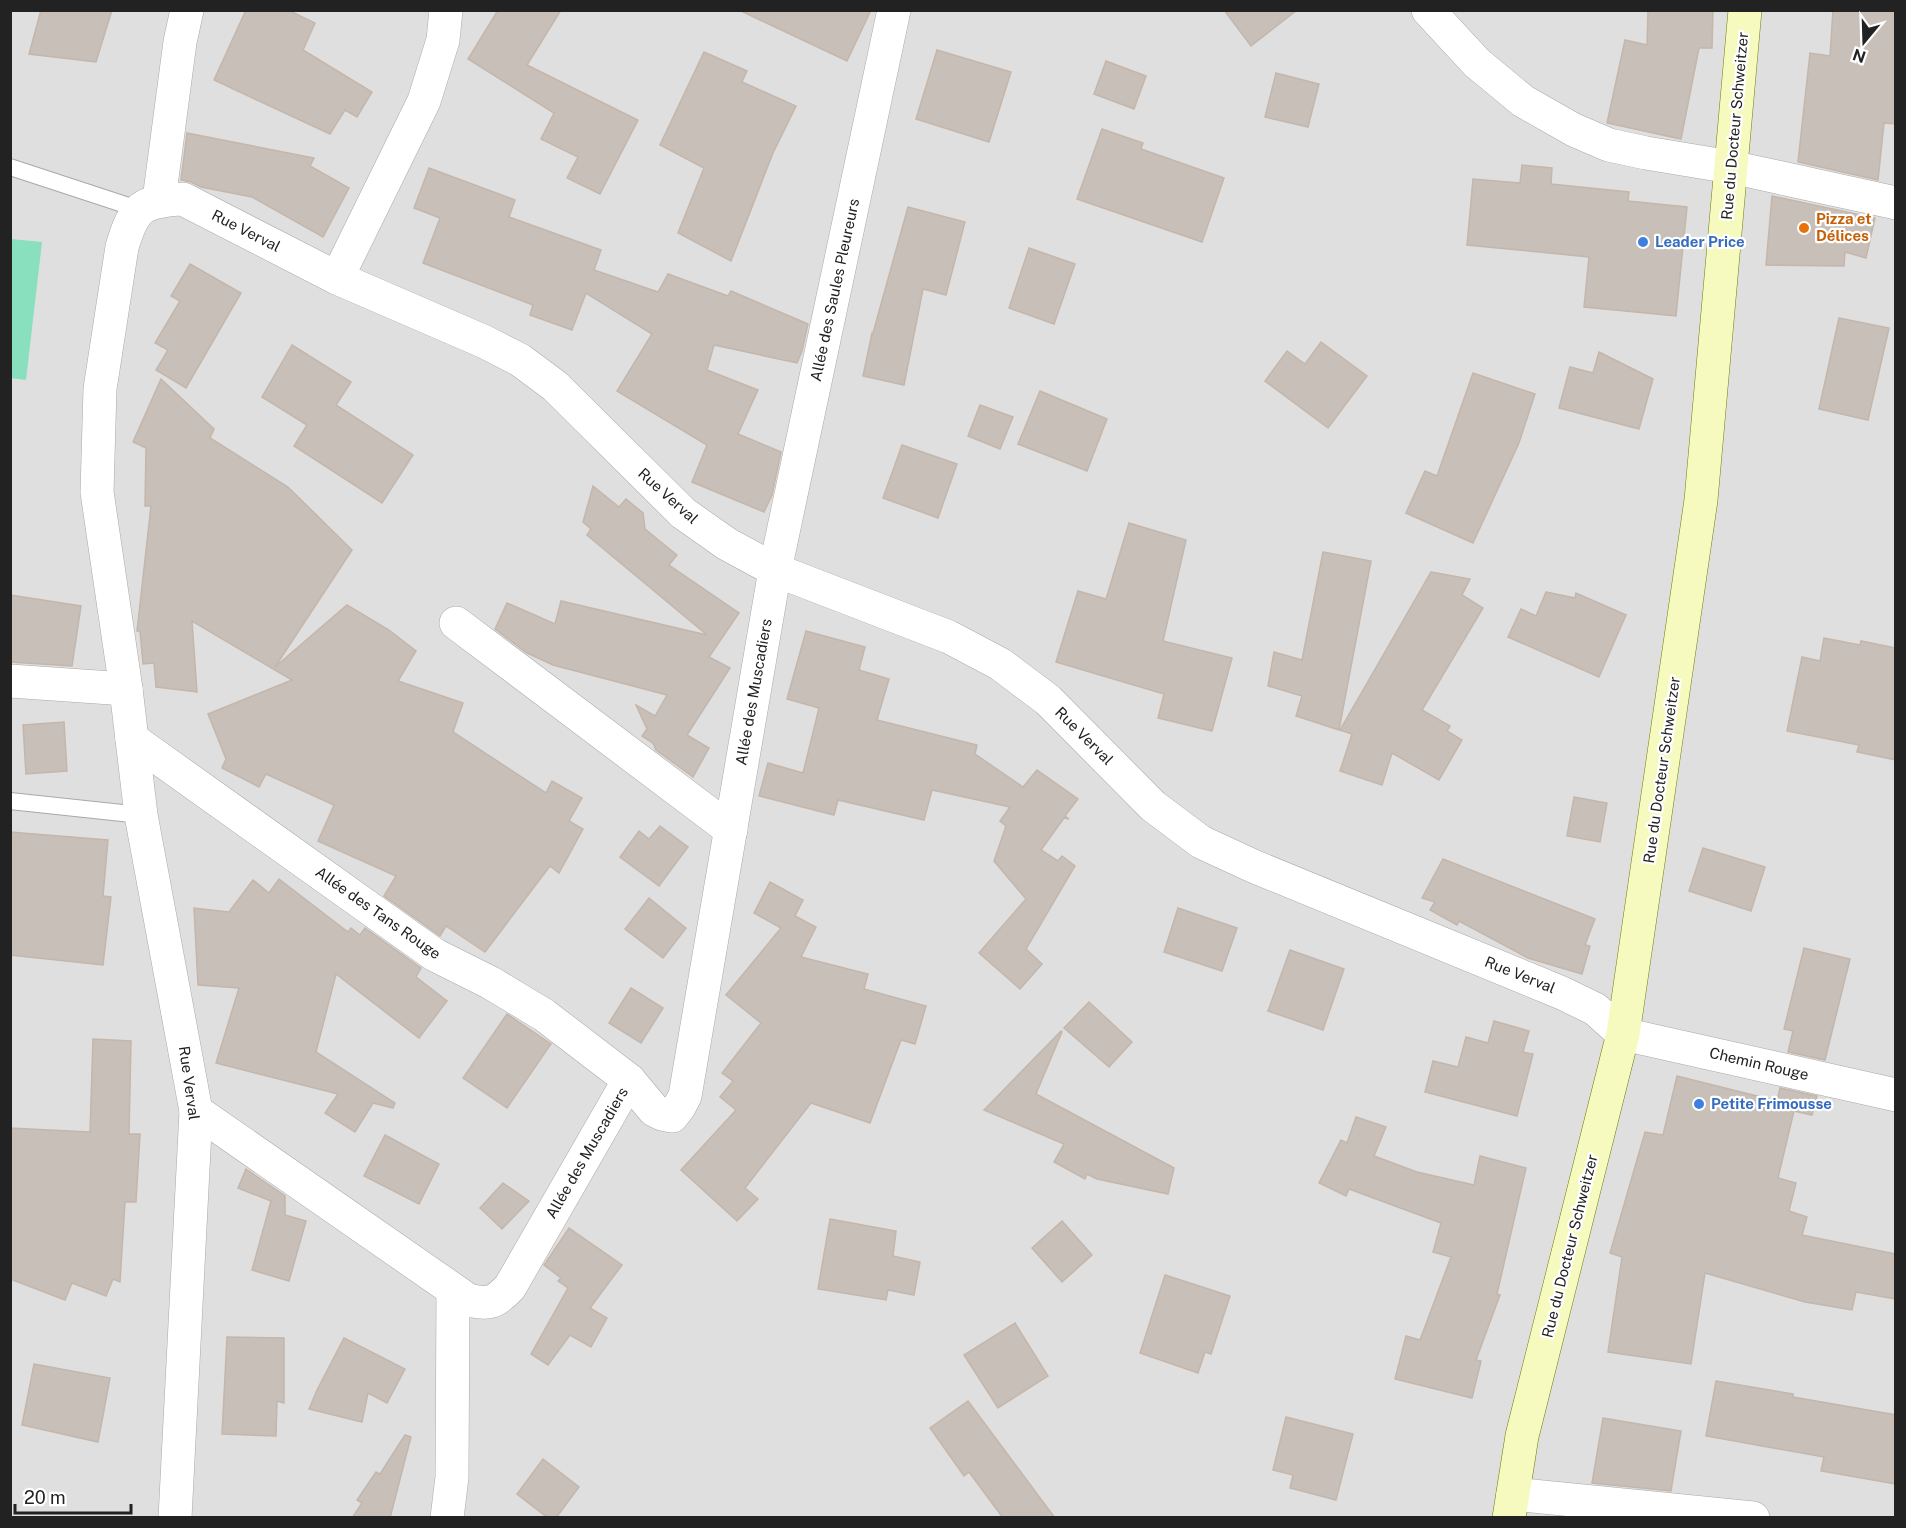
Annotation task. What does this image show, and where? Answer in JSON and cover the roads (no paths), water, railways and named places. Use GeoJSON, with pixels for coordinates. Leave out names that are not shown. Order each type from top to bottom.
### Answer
{"type":"FeatureCollection","features":[{"type":"Feature","properties":{"kind":"main road","name":"Rue du Docteur Schweitzer"},"geometry":{"type":"LineString","coordinates":[[1511,1506],[1522,1436],[1623,1034],[1701,500],[1745,10]]}},
{"type":"Feature","properties":{"kind":"street"},"geometry":{"type":"LineString","coordinates":[[148,204],[187,10]]}},
{"type":"Feature","properties":{"kind":"street"},"geometry":{"type":"LineString","coordinates":[[337,278],[424,101],[443,40],[446,10]]}},
{"type":"Feature","properties":{"kind":"street","name":"Allée des Saules Pleureurs"},"geometry":{"type":"LineString","coordinates":[[775,570],[894,10]]}},
{"type":"Feature","properties":{"kind":"street"},"geometry":{"type":"LineString","coordinates":[[1428,10],[1477,63],[1523,101],[1574,130],[1618,147],[1731,167],[1896,203]]}},
{"type":"Feature","properties":{"kind":"street","name":"Rue Verval"},"geometry":{"type":"LineString","coordinates":[[175,1518],[196,1111],[141,815],[126,689],[97,492],[100,388],[122,248],[128,228],[148,204],[183,199],[337,278],[485,342],[520,360],[555,386],[683,513],[727,544],[775,570],[949,637],[1000,664],[1048,700],[1153,806],[1201,842],[1253,866],[1562,993],[1595,1009],[1623,1034]]}},
{"type":"Feature","properties":{"kind":"street","name":"Allée des Muscadiers"},"geometry":{"type":"LineString","coordinates":[[453,1290],[468,1300],[484,1304],[499,1299],[510,1287],[629,1080],[654,1110],[662,1114],[672,1116],[684,1096],[775,570]]}},
{"type":"Feature","properties":{"kind":"street"},"geometry":{"type":"LineString","coordinates":[[456,623],[731,830]]}},
{"type":"Feature","properties":{"kind":"street"},"geometry":{"type":"LineString","coordinates":[[10,681],[126,689]]}},
{"type":"Feature","properties":{"kind":"street","name":"Allée des Tans Rouge"},"geometry":{"type":"LineString","coordinates":[[132,739],[435,955],[490,983],[544,1015],[629,1080]]}},
{"type":"Feature","properties":{"kind":"street","name":"Chemin Rouge"},"geometry":{"type":"LineString","coordinates":[[1623,1034],[1896,1095]]}},
{"type":"Feature","properties":{"kind":"street"},"geometry":{"type":"LineString","coordinates":[[196,1111],[453,1290],[452,1477],[447,1518]]}},
{"type":"Feature","properties":{"kind":"street"},"geometry":{"type":"LineString","coordinates":[[1511,1506],[1753,1518]]}},
{"type":"Feature","properties":{"kind":"lane"},"geometry":{"type":"LineString","coordinates":[[10,167],[148,204]]}},
{"type":"Feature","properties":{"kind":"lane"},"geometry":{"type":"LineString","coordinates":[[10,801],[141,815]]}},
{"type":"Feature","properties":{"kind":"place","name":"Pizza et Délices"},"geometry":{"type":"Point","coordinates":[1804,228]}},
{"type":"Feature","properties":{"kind":"place","name":"Leader Price"},"geometry":{"type":"Point","coordinates":[1643,242]}},
{"type":"Feature","properties":{"kind":"place","name":"Petite Frimousse"},"geometry":{"type":"Point","coordinates":[1699,1104]}}]}
